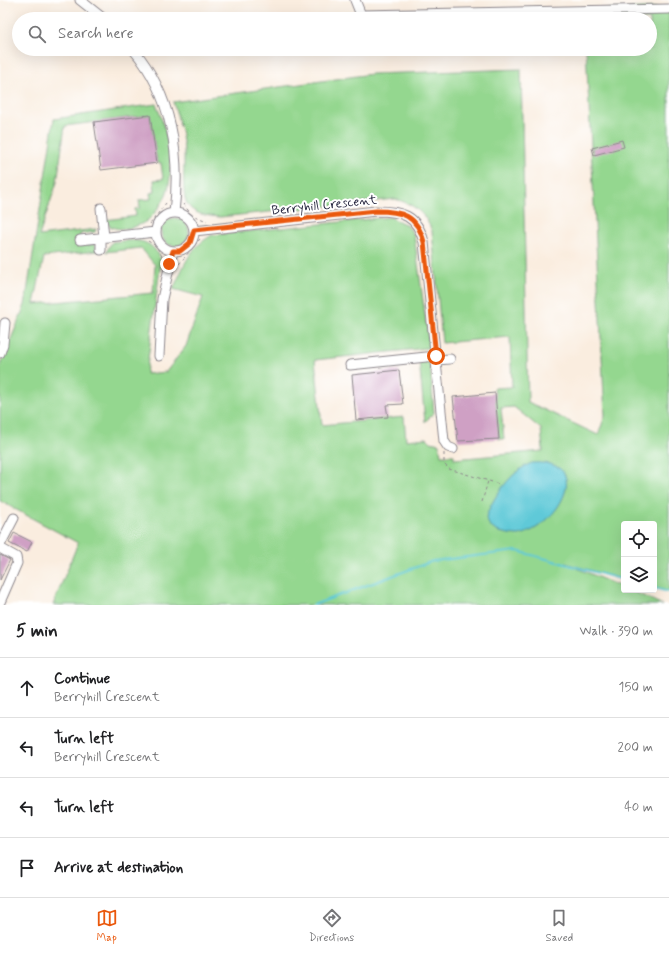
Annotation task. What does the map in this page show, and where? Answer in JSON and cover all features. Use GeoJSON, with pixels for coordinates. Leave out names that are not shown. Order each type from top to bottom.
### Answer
{"type":"FeatureCollection","features":[{"type":"Feature","properties":{"kind":"street"},"geometry":{"type":"LineString","coordinates":[[80,0],[95,12]]}},
{"type":"Feature","properties":{"kind":"street"},"geometry":{"type":"LineString","coordinates":[[355,0],[360,12]]}},
{"type":"Feature","properties":{"kind":"street"},"geometry":{"type":"LineString","coordinates":[[546,12],[669,10]]}},
{"type":"Feature","properties":{"kind":"street"},"geometry":{"type":"LineString","coordinates":[[137,56],[160,94],[172,128],[178,174],[174,213]]}},
{"type":"Feature","properties":{"kind":"street"},"geometry":{"type":"LineString","coordinates":[[101,208],[101,250]]}},
{"type":"Feature","properties":{"kind":"street","name":"Berryhill Crescent"},"geometry":{"type":"LineString","coordinates":[[194,230],[376,211],[390,211],[409,216],[419,227],[424,242],[444,441]]}},
{"type":"Feature","properties":{"kind":"street"},"geometry":{"type":"LineString","coordinates":[[174,213],[185,216],[189,220],[194,230],[190,243],[180,251],[168,250],[159,243],[156,232],[156,226],[163,217],[174,213]]}},
{"type":"Feature","properties":{"kind":"street"},"geometry":{"type":"LineString","coordinates":[[80,240],[156,232]]}},
{"type":"Feature","properties":{"kind":"street"},"geometry":{"type":"LineString","coordinates":[[159,356],[162,299],[173,251]]}},
{"type":"Feature","properties":{"kind":"street"},"geometry":{"type":"LineString","coordinates":[[0,353],[3,344],[5,323]]}},
{"type":"Feature","properties":{"kind":"street"},"geometry":{"type":"LineString","coordinates":[[350,364],[436,358],[450,359]]}},
{"type":"Feature","properties":{"kind":"street"},"geometry":{"type":"LineString","coordinates":[[444,441],[453,449]]}},
{"type":"Feature","properties":{"kind":"street"},"geometry":{"type":"LineString","coordinates":[[0,602],[17,563],[16,557],[0,547],[14,518]]}},
{"type":"Feature","properties":{"kind":"path"},"geometry":{"type":"LineString","coordinates":[[146,227],[154,220],[168,200]]}},
{"type":"Feature","properties":{"kind":"path"},"geometry":{"type":"LineString","coordinates":[[144,240],[153,243],[159,249],[163,263]]}},
{"type":"Feature","properties":{"kind":"path"},"geometry":{"type":"LineString","coordinates":[[444,441],[443,460],[446,466],[498,484]]}},
{"type":"Feature","properties":{"kind":"path"},"geometry":{"type":"LineString","coordinates":[[482,502],[488,480]]}},
{"type":"Feature","properties":{"kind":"green space"},"geometry":{"type":"Polygon","coordinates":[[[669,7],[669,592],[657,589],[657,521],[621,521],[621,579],[565,563],[621,587],[621,593],[637,593],[663,605],[53,605],[78,543],[0,501],[0,366],[25,305],[54,119],[156,104],[160,113],[169,147],[170,182],[162,203],[154,214],[144,223],[125,229],[119,229],[108,225],[105,220],[136,216],[135,209],[140,208],[139,200],[151,199],[150,193],[155,192],[154,180],[163,179],[161,163],[157,163],[150,115],[65,126],[57,182],[39,236],[96,229],[95,232],[80,234],[81,246],[95,244],[97,251],[44,257],[34,304],[153,293],[155,265],[141,248],[106,252],[112,242],[141,241],[147,243],[153,247],[161,261],[146,374],[166,372],[186,346],[203,297],[173,289],[192,252],[197,246],[212,235],[390,217],[407,225],[414,235],[429,344],[427,348],[315,360],[322,425],[404,417],[406,440],[427,438],[431,442],[439,444],[441,455],[454,455],[454,459],[543,451],[541,429],[514,407],[501,408],[504,439],[499,439],[494,388],[512,387],[510,337],[442,343],[432,231],[426,219],[418,210],[402,201],[395,199],[220,217],[197,213],[190,208],[185,199],[183,145],[180,126],[173,102],[371,74],[521,69],[528,402],[598,435],[605,416],[586,56],[657,56],[657,12],[584,12],[584,10],[669,7]]]}},
{"type":"Feature","properties":{"kind":"green space"},"geometry":{"type":"Polygon","coordinates":[[[175,218],[185,222],[189,232],[185,242],[175,246],[165,242],[161,232],[165,222],[175,218]]]}},
{"type":"Feature","properties":{"kind":"green space"},"geometry":{"type":"Polygon","coordinates":[[[419,360],[426,360],[430,364],[434,413],[425,422],[419,360]]]}},
{"type":"Feature","properties":{"kind":"water"},"geometry":{"type":"Polygon","coordinates":[[[532,463],[552,465],[563,472],[566,482],[564,495],[557,508],[546,520],[533,530],[519,535],[495,530],[486,518],[493,502],[510,478],[525,466],[532,463]]]}},
{"type":"Feature","properties":{"kind":"building"},"geometry":{"type":"Polygon","coordinates":[[[150,115],[157,163],[101,170],[94,122],[150,115]]]}},
{"type":"Feature","properties":{"kind":"building"},"geometry":{"type":"Polygon","coordinates":[[[622,140],[624,147],[594,155],[592,148],[622,140]]]}},
{"type":"Feature","properties":{"kind":"building"},"geometry":{"type":"Polygon","coordinates":[[[399,370],[403,404],[386,405],[388,417],[356,420],[352,375],[399,370]]]}},
{"type":"Feature","properties":{"kind":"building"},"geometry":{"type":"Polygon","coordinates":[[[495,393],[499,439],[458,441],[453,397],[495,393]]]}},
{"type":"Feature","properties":{"kind":"building"},"geometry":{"type":"Polygon","coordinates":[[[14,533],[32,542],[27,552],[9,543],[14,533]]]}},
{"type":"Feature","properties":{"kind":"building"},"geometry":{"type":"Polygon","coordinates":[[[0,555],[10,560],[0,580],[0,555]]]}},
{"type":"Feature","properties":{"kind":"waterway"},"geometry":{"type":"LineString","coordinates":[[313,605],[433,561],[517,551],[621,579]]}},
{"type":"Feature","properties":{"kind":"waterway"},"geometry":{"type":"LineString","coordinates":[[657,589],[669,592]]}},
{"type":"Feature","properties":{"kind":"route"},"geometry":{"type":"LineString","coordinates":[[169,264],[173,251],[180,251],[186,248],[190,243],[194,230],[376,211],[390,211],[409,216],[419,227],[424,242],[436,356]]}}]}
